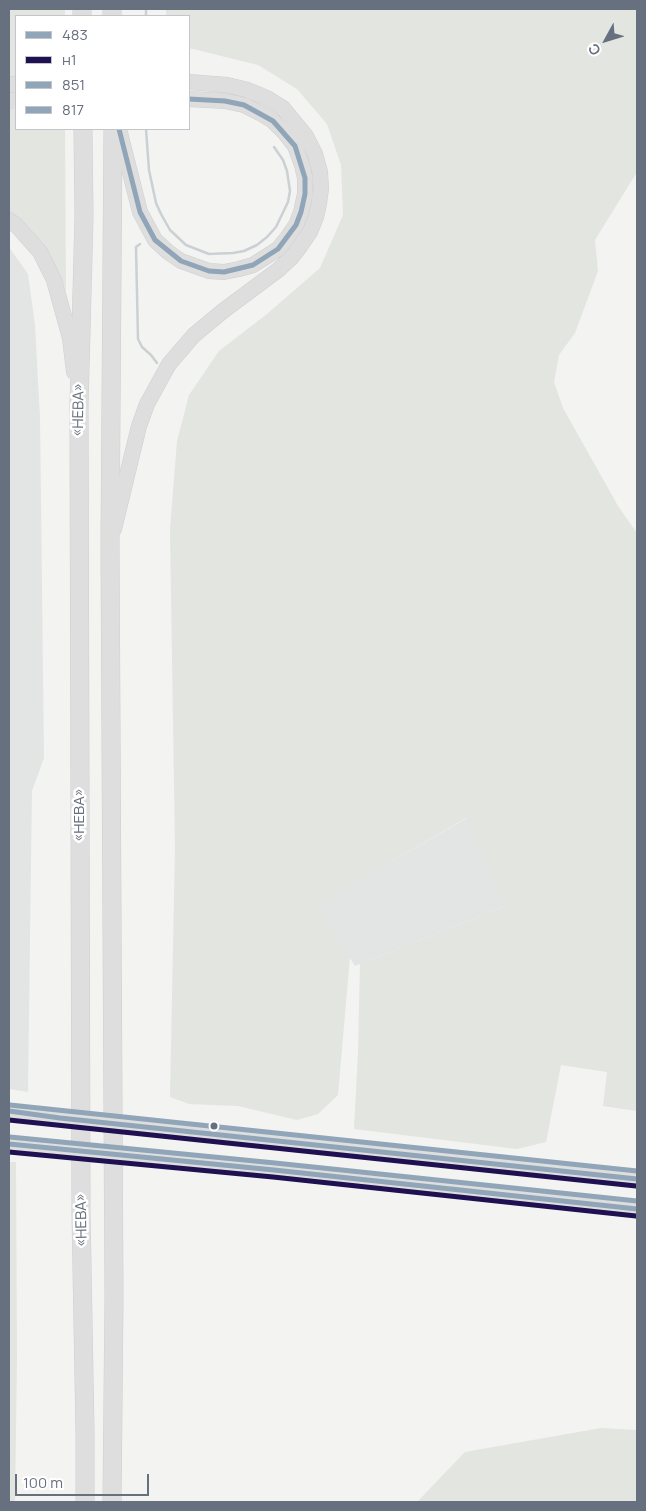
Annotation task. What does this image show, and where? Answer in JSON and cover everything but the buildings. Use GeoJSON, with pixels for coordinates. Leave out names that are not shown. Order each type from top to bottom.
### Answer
{"type":"FeatureCollection","features":[{"type":"Feature","properties":{"kind":"highway","name":"«НЕВА»"},"geometry":{"type":"LineString","coordinates":[[83,130],[84,217],[79,404],[81,1213],[85,1432],[84,1502]]}},
{"type":"Feature","properties":{"kind":"highway","name":"«НЕВА»"},"geometry":{"type":"LineString","coordinates":[[112,1502],[114,1298],[110,545],[113,130]]}},
{"type":"Feature","properties":{"kind":"main road"},"geometry":{"type":"LineString","coordinates":[[110,545],[146,404],[156,385],[169,364],[194,336],[291,258],[310,232],[319,203],[321,189],[320,172],[315,154],[306,136],[282,108],[267,98],[248,90],[227,85],[190,82]]}},
{"type":"Feature","properties":{"kind":"main road"},"geometry":{"type":"LineString","coordinates":[[119,130],[140,212],[155,240],[181,261],[209,270],[224,272],[253,265],[278,249],[296,225],[301,212],[305,194],[305,178],[295,146],[285,132],[273,121],[244,105],[225,101],[190,99]]}},
{"type":"Feature","properties":{"kind":"main road"},"geometry":{"type":"LineString","coordinates":[[9,220],[18,226],[40,252],[54,280],[70,338],[79,404]]}},
{"type":"Feature","properties":{"kind":"main road"},"geometry":{"type":"LineString","coordinates":[[10,1112],[637,1179]]}},
{"type":"Feature","properties":{"kind":"main road"},"geometry":{"type":"LineString","coordinates":[[9,1144],[637,1209]]}},
{"type":"Feature","properties":{"kind":"shaded area"},"geometry":{"type":"Polygon","coordinates":[[[9,9],[65,9],[65,15],[15,15],[15,79],[9,79],[9,9]]]}},
{"type":"Feature","properties":{"kind":"shaded area"},"geometry":{"type":"Polygon","coordinates":[[[166,9],[637,9],[637,172],[595,240],[598,271],[575,333],[559,355],[554,382],[563,408],[618,506],[637,533],[637,1111],[603,1106],[607,1072],[561,1065],[546,1142],[517,1149],[354,1129],[360,964],[506,906],[466,818],[317,905],[350,957],[338,1095],[318,1114],[297,1120],[238,1106],[189,1104],[170,1097],[175,848],[170,529],[177,441],[189,395],[219,351],[267,314],[320,268],[343,215],[341,165],[327,124],[297,89],[258,65],[190,48],[190,15],[166,15],[166,9]]]}},
{"type":"Feature","properties":{"kind":"shaded area"},"geometry":{"type":"Polygon","coordinates":[[[9,109],[15,109],[15,130],[65,130],[66,291],[60,275],[24,224],[9,212],[9,109]]]}},
{"type":"Feature","properties":{"kind":"shaded area"},"geometry":{"type":"Polygon","coordinates":[[[9,247],[28,274],[35,325],[40,417],[44,758],[32,791],[28,1092],[9,1089],[9,247]]]}},
{"type":"Feature","properties":{"kind":"shaded area"},"geometry":{"type":"Polygon","coordinates":[[[467,818],[506,906],[355,966],[316,905],[467,818]]]}},
{"type":"Feature","properties":{"kind":"shaded area"},"geometry":{"type":"Polygon","coordinates":[[[9,1162],[16,1162],[17,1358],[15,1502],[9,1502],[9,1162]]]}},
{"type":"Feature","properties":{"kind":"shaded area"},"geometry":{"type":"Polygon","coordinates":[[[601,1428],[637,1430],[637,1502],[417,1502],[465,1452],[601,1428]]]}},
{"type":"Feature","properties":{"kind":"waterway"},"geometry":{"type":"LineString","coordinates":[[146,9],[146,15]]}},
{"type":"Feature","properties":{"kind":"waterway"},"geometry":{"type":"LineString","coordinates":[[146,130],[149,170],[156,203],[161,214],[170,230],[186,245],[209,254],[244,251],[257,245],[276,227],[288,202],[290,191],[287,171],[283,160],[274,147]]}},
{"type":"Feature","properties":{"kind":"waterway"},"geometry":{"type":"LineString","coordinates":[[140,244],[136,247],[138,339],[142,347],[157,363]]}},
{"type":"Feature","properties":{"kind":"transit line","name":"483"},"geometry":{"type":"LineString","coordinates":[[119,130],[140,212],[155,240],[181,261],[209,271],[224,272],[253,265],[278,249],[296,225],[301,212],[305,194],[305,178],[295,146],[273,121],[244,105],[225,101],[190,99]]}},
{"type":"Feature","properties":{"kind":"transit line","name":"851"},"geometry":{"type":"LineString","coordinates":[[10,1105],[637,1171]]}},
{"type":"Feature","properties":{"kind":"transit line","name":"483"},"geometry":{"type":"LineString","coordinates":[[9,1111],[637,1179]]}},
{"type":"Feature","properties":{"kind":"transit line","name":"н1"},"geometry":{"type":"LineString","coordinates":[[9,1120],[636,1186]]}},
{"type":"Feature","properties":{"kind":"transit line","name":"817"},"geometry":{"type":"LineString","coordinates":[[10,1137],[637,1201]]}},
{"type":"Feature","properties":{"kind":"transit line","name":"483"},"geometry":{"type":"LineString","coordinates":[[9,1144],[637,1209]]}},
{"type":"Feature","properties":{"kind":"transit line","name":"н1"},"geometry":{"type":"LineString","coordinates":[[9,1152],[273,1177],[636,1216]]}}]}
